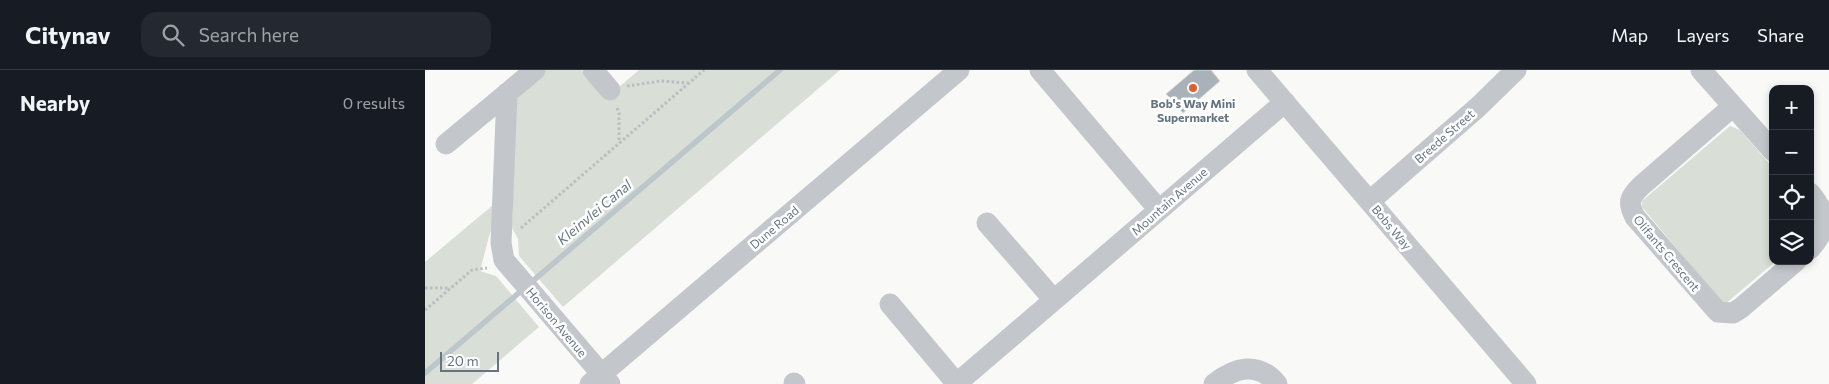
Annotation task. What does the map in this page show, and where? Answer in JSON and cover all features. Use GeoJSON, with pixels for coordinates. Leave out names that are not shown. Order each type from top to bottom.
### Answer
{"type":"FeatureCollection","features":[{"type":"Feature","properties":{"kind":"street"},"geometry":{"type":"LineString","coordinates":[[447,144],[535,70]]}},
{"type":"Feature","properties":{"kind":"street"},"geometry":{"type":"LineString","coordinates":[[593,70],[611,90]]}},
{"type":"Feature","properties":{"kind":"street","name":"Dune Road"},"geometry":{"type":"LineString","coordinates":[[600,381],[959,70]]}},
{"type":"Feature","properties":{"kind":"street"},"geometry":{"type":"LineString","coordinates":[[1040,70],[1159,210]]}},
{"type":"Feature","properties":{"kind":"street","name":"Bobs Way"},"geometry":{"type":"LineString","coordinates":[[1257,70],[1526,384]]}},
{"type":"Feature","properties":{"kind":"street"},"geometry":{"type":"LineString","coordinates":[[1701,70],[1769,147]]}},
{"type":"Feature","properties":{"kind":"street","name":"Breede Street"},"geometry":{"type":"LineString","coordinates":[[1370,201],[1507,73]]}},
{"type":"Feature","properties":{"kind":"street"},"geometry":{"type":"LineString","coordinates":[[504,260],[501,243],[507,94]]}},
{"type":"Feature","properties":{"kind":"street","name":"Mountain Avenue"},"geometry":{"type":"LineString","coordinates":[[890,304],[956,384],[1285,102]]}},
{"type":"Feature","properties":{"kind":"street","name":"Olifants Crescent"},"geometry":{"type":"LineString","coordinates":[[1733,107],[1641,186],[1633,195],[1630,202],[1631,208],[1635,217],[1718,312],[1733,313],[1741,308],[1791,265]]}},
{"type":"Feature","properties":{"kind":"street"},"geometry":{"type":"LineString","coordinates":[[1814,198],[1825,211],[1827,219],[1827,228],[1823,238],[1814,246]]}},
{"type":"Feature","properties":{"kind":"street"},"geometry":{"type":"LineString","coordinates":[[987,223],[1054,300]]}},
{"type":"Feature","properties":{"kind":"street","name":"Horison Avenue"},"geometry":{"type":"LineString","coordinates":[[504,260],[553,319],[600,381]]}},
{"type":"Feature","properties":{"kind":"street"},"geometry":{"type":"LineString","coordinates":[[1214,384],[1224,376],[1242,369],[1260,371],[1273,379],[1277,384]]}},
{"type":"Feature","properties":{"kind":"path"},"geometry":{"type":"LineString","coordinates":[[517,233],[704,70]]}},
{"type":"Feature","properties":{"kind":"path"},"geometry":{"type":"LineString","coordinates":[[619,143],[619,113],[611,90],[632,84],[661,81],[689,83]]}},
{"type":"Feature","properties":{"kind":"path"},"geometry":{"type":"LineString","coordinates":[[425,310],[472,270],[482,267],[493,268],[504,260]]}},
{"type":"Feature","properties":{"kind":"path"},"geometry":{"type":"LineString","coordinates":[[425,288],[451,288]]}},
{"type":"Feature","properties":{"kind":"shaded area"},"geometry":{"type":"Polygon","coordinates":[[[543,70],[581,70],[606,98],[639,70],[840,70],[563,307],[519,256],[518,239],[512,228],[516,101],[521,89],[543,70]]]}},
{"type":"Feature","properties":{"kind":"shaded area"},"geometry":{"type":"Polygon","coordinates":[[[1730,126],[1740,130],[1769,163],[1769,265],[1771,265],[1724,305],[1642,207],[1642,201],[1730,126]]]}},
{"type":"Feature","properties":{"kind":"shaded area"},"geometry":{"type":"Polygon","coordinates":[[[499,200],[498,211],[480,271],[496,276],[539,327],[472,384],[425,384],[425,262],[499,200]]]}},
{"type":"Feature","properties":{"kind":"building","name":"Bob's Way Mini Supermarket"},"geometry":{"type":"Polygon","coordinates":[[[1194,70],[1211,70],[1220,81],[1183,113],[1166,94],[1194,70]]]}},
{"type":"Feature","properties":{"kind":"waterway","name":"Kleinvlei Canal"},"geometry":{"type":"LineString","coordinates":[[425,373],[780,70]]}},
{"type":"Feature","properties":{"kind":"place","name":"Bob's Way Mini Supermarket"},"geometry":{"type":"Point","coordinates":[1193,88]}}]}
